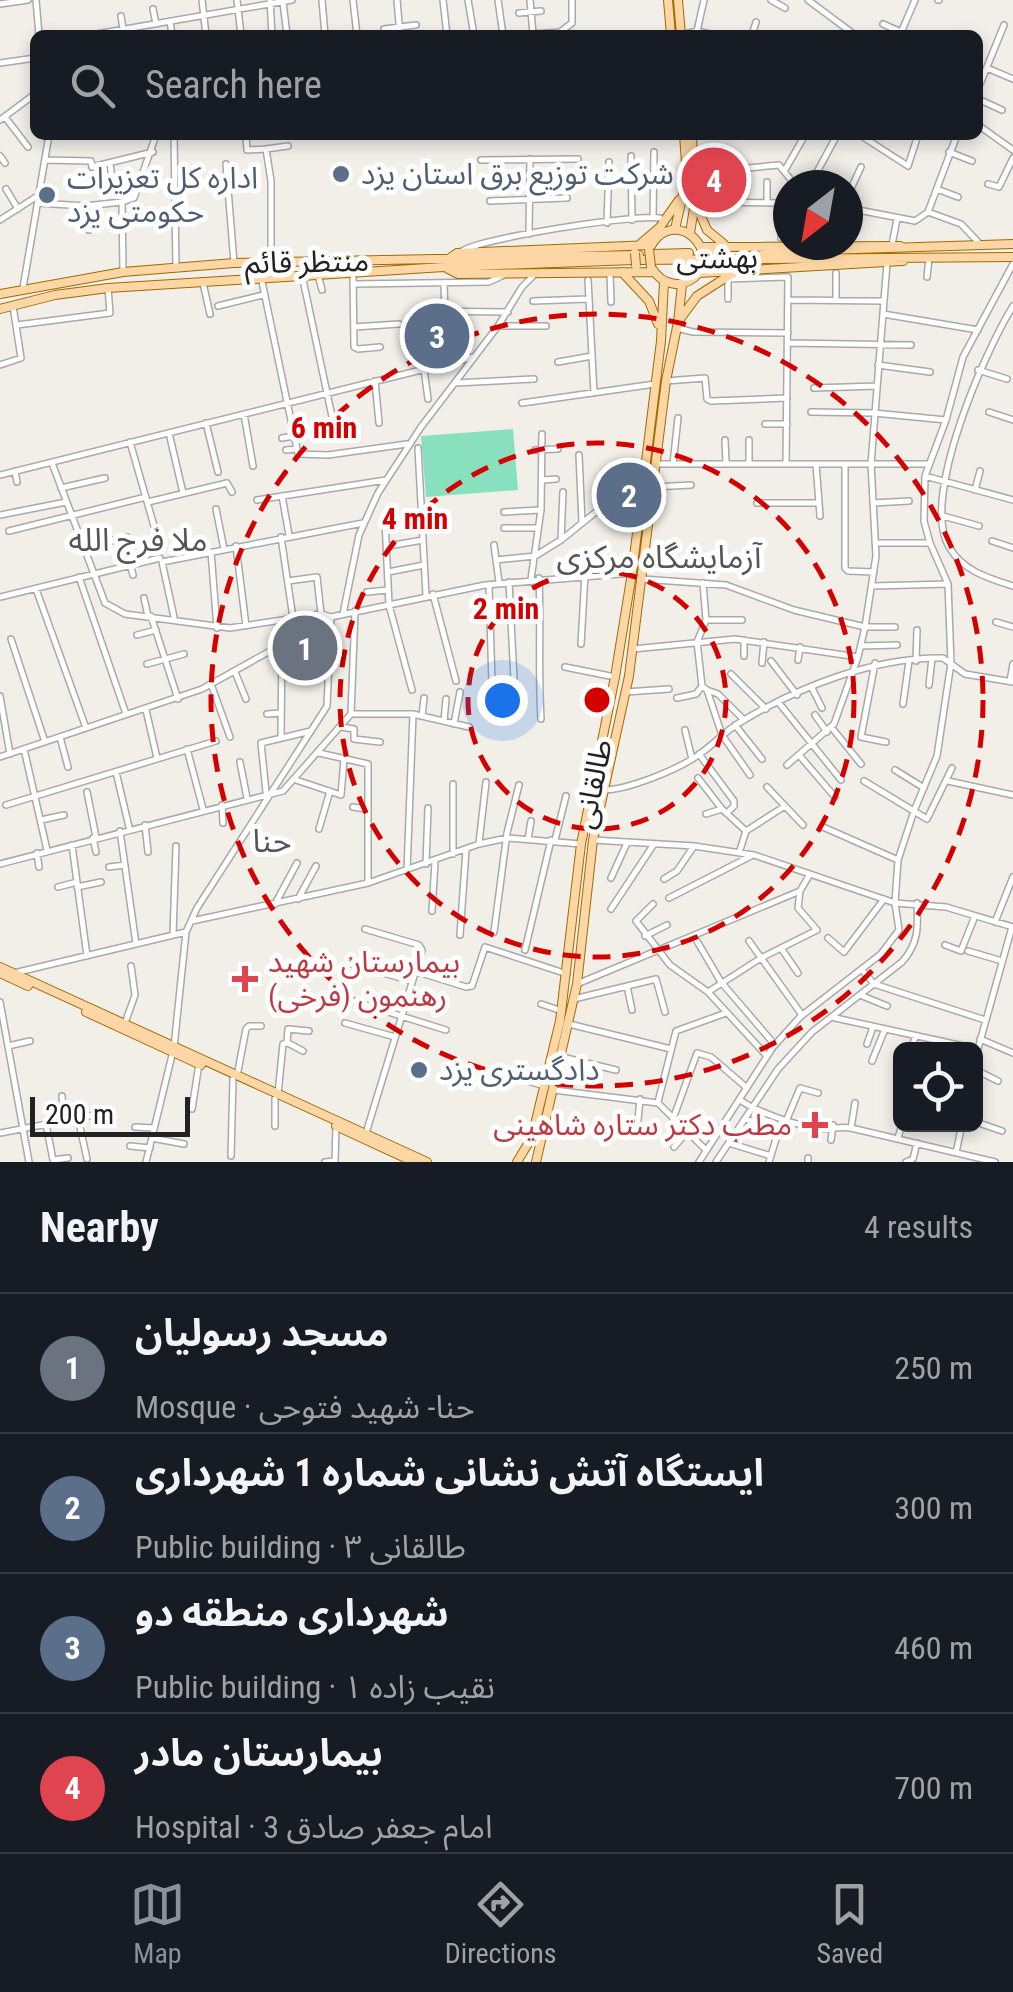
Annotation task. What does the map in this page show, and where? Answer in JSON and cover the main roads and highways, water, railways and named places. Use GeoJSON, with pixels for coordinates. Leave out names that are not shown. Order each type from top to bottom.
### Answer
{"type":"FeatureCollection","features":[{"type":"Feature","properties":{"kind":"main road"},"geometry":{"type":"LineString","coordinates":[[668,0],[671,30]]}},
{"type":"Feature","properties":{"kind":"main road"},"geometry":{"type":"LineString","coordinates":[[678,0],[681,30]]}},
{"type":"Feature","properties":{"kind":"main road"},"geometry":{"type":"LineString","coordinates":[[685,140],[696,202],[712,238],[733,247]]}},
{"type":"Feature","properties":{"kind":"main road"},"geometry":{"type":"LineString","coordinates":[[675,229],[691,175],[692,140]]}},
{"type":"Feature","properties":{"kind":"main road"},"geometry":{"type":"LineString","coordinates":[[661,341],[656,314],[629,270],[633,249],[672,214],[691,175]]}},
{"type":"Feature","properties":{"kind":"main road"},"geometry":{"type":"LineString","coordinates":[[690,233],[696,202]]}},
{"type":"Feature","properties":{"kind":"main road"},"geometry":{"type":"LineString","coordinates":[[678,219],[686,224],[692,218]]}},
{"type":"Feature","properties":{"kind":"main road"},"geometry":{"type":"LineString","coordinates":[[701,269],[702,248],[690,233],[675,229],[660,234],[650,247],[652,270],[664,282],[682,284],[701,269],[723,271],[912,259]]}},
{"type":"Feature","properties":{"kind":"main road","name":"بهشتی"},"geometry":{"type":"LineString","coordinates":[[617,255],[1013,244]]}},
{"type":"Feature","properties":{"kind":"main road"},"geometry":{"type":"LineString","coordinates":[[650,247],[458,254],[445,264],[458,274],[652,270]]}},
{"type":"Feature","properties":{"kind":"main road"},"geometry":{"type":"LineString","coordinates":[[702,248],[910,247]]}},
{"type":"Feature","properties":{"kind":"main road"},"geometry":{"type":"LineString","coordinates":[[717,249],[713,265],[723,271]]}},
{"type":"Feature","properties":{"kind":"main road","name":"منتظر قائم"},"geometry":{"type":"LineString","coordinates":[[0,309],[55,295],[108,288],[302,275],[353,279],[445,264],[617,255]]}},
{"type":"Feature","properties":{"kind":"main road","name":"بهشتی"},"geometry":{"type":"LineString","coordinates":[[600,262],[716,258],[1013,260]]}},
{"type":"Feature","properties":{"kind":"main road","name":"منتظر قائم"},"geometry":{"type":"LineString","coordinates":[[0,294],[124,272],[234,263],[600,262]]}},
{"type":"Feature","properties":{"kind":"main road"},"geometry":{"type":"LineString","coordinates":[[677,325],[696,296],[739,269]]}},
{"type":"Feature","properties":{"kind":"main road","name":"طالقانی"},"geometry":{"type":"LineString","coordinates":[[520,1160],[532,1137],[562,1011],[581,844],[632,573],[661,341],[664,282]]}},
{"type":"Feature","properties":{"kind":"main road","name":"طالقانی"},"geometry":{"type":"LineString","coordinates":[[536,1162],[574,999],[593,840],[626,692],[682,284]]}},
{"type":"Feature","properties":{"kind":"main road"},"geometry":{"type":"LineString","coordinates":[[663,306],[670,302],[679,308]]}},
{"type":"Feature","properties":{"kind":"main road"},"geometry":{"type":"LineString","coordinates":[[0,970],[125,1024],[199,1064],[235,1078]]}},
{"type":"Feature","properties":{"kind":"main road"},"geometry":{"type":"LineString","coordinates":[[0,970],[428,1162]]}},
{"type":"Feature","properties":{"kind":"main road"},"geometry":{"type":"LineString","coordinates":[[276,1096],[414,1162]]}},
{"type":"Feature","properties":{"kind":"place","name":"شرکت توزیع برق استان یزد"},"geometry":{"type":"Point","coordinates":[341,174]}},
{"type":"Feature","properties":{"kind":"place","name":"بیمارستان مادر"},"geometry":{"type":"Point","coordinates":[714,180]}},
{"type":"Feature","properties":{"kind":"place","name":"اداره کل تعزیرات حکومتی یزد"},"geometry":{"type":"Point","coordinates":[47,195]}},
{"type":"Feature","properties":{"kind":"place","name":"شهرداری منطقه دو"},"geometry":{"type":"Point","coordinates":[437,336]}},
{"type":"Feature","properties":{"kind":"place","name":"ایستگاه آتش نشانی شماره 1 شهرداری"},"geometry":{"type":"Point","coordinates":[629,495]}},
{"type":"Feature","properties":{"kind":"place","name":"مسجد رسولیان"},"geometry":{"type":"Point","coordinates":[305,648]}},
{"type":"Feature","properties":{"kind":"place","name":"بیمارستان شهید رهنمون (فرخی)"},"geometry":{"type":"Point","coordinates":[245,979]}},
{"type":"Feature","properties":{"kind":"place","name":"دادگستری یزد"},"geometry":{"type":"Point","coordinates":[419,1070]}},
{"type":"Feature","properties":{"kind":"place","name":"مطب دکتر ستاره شاهینی"},"geometry":{"type":"Point","coordinates":[815,1125]}},
{"type":"Feature","properties":{"kind":"district","name":"ملا فرج الله"},"geometry":{"type":"Point","coordinates":[138,540]}},
{"type":"Feature","properties":{"kind":"district","name":"آزمایشگاه مرکزی"},"geometry":{"type":"Point","coordinates":[659,557]}},
{"type":"Feature","properties":{"kind":"district","name":"حنا"},"geometry":{"type":"Point","coordinates":[272,841]}}]}
